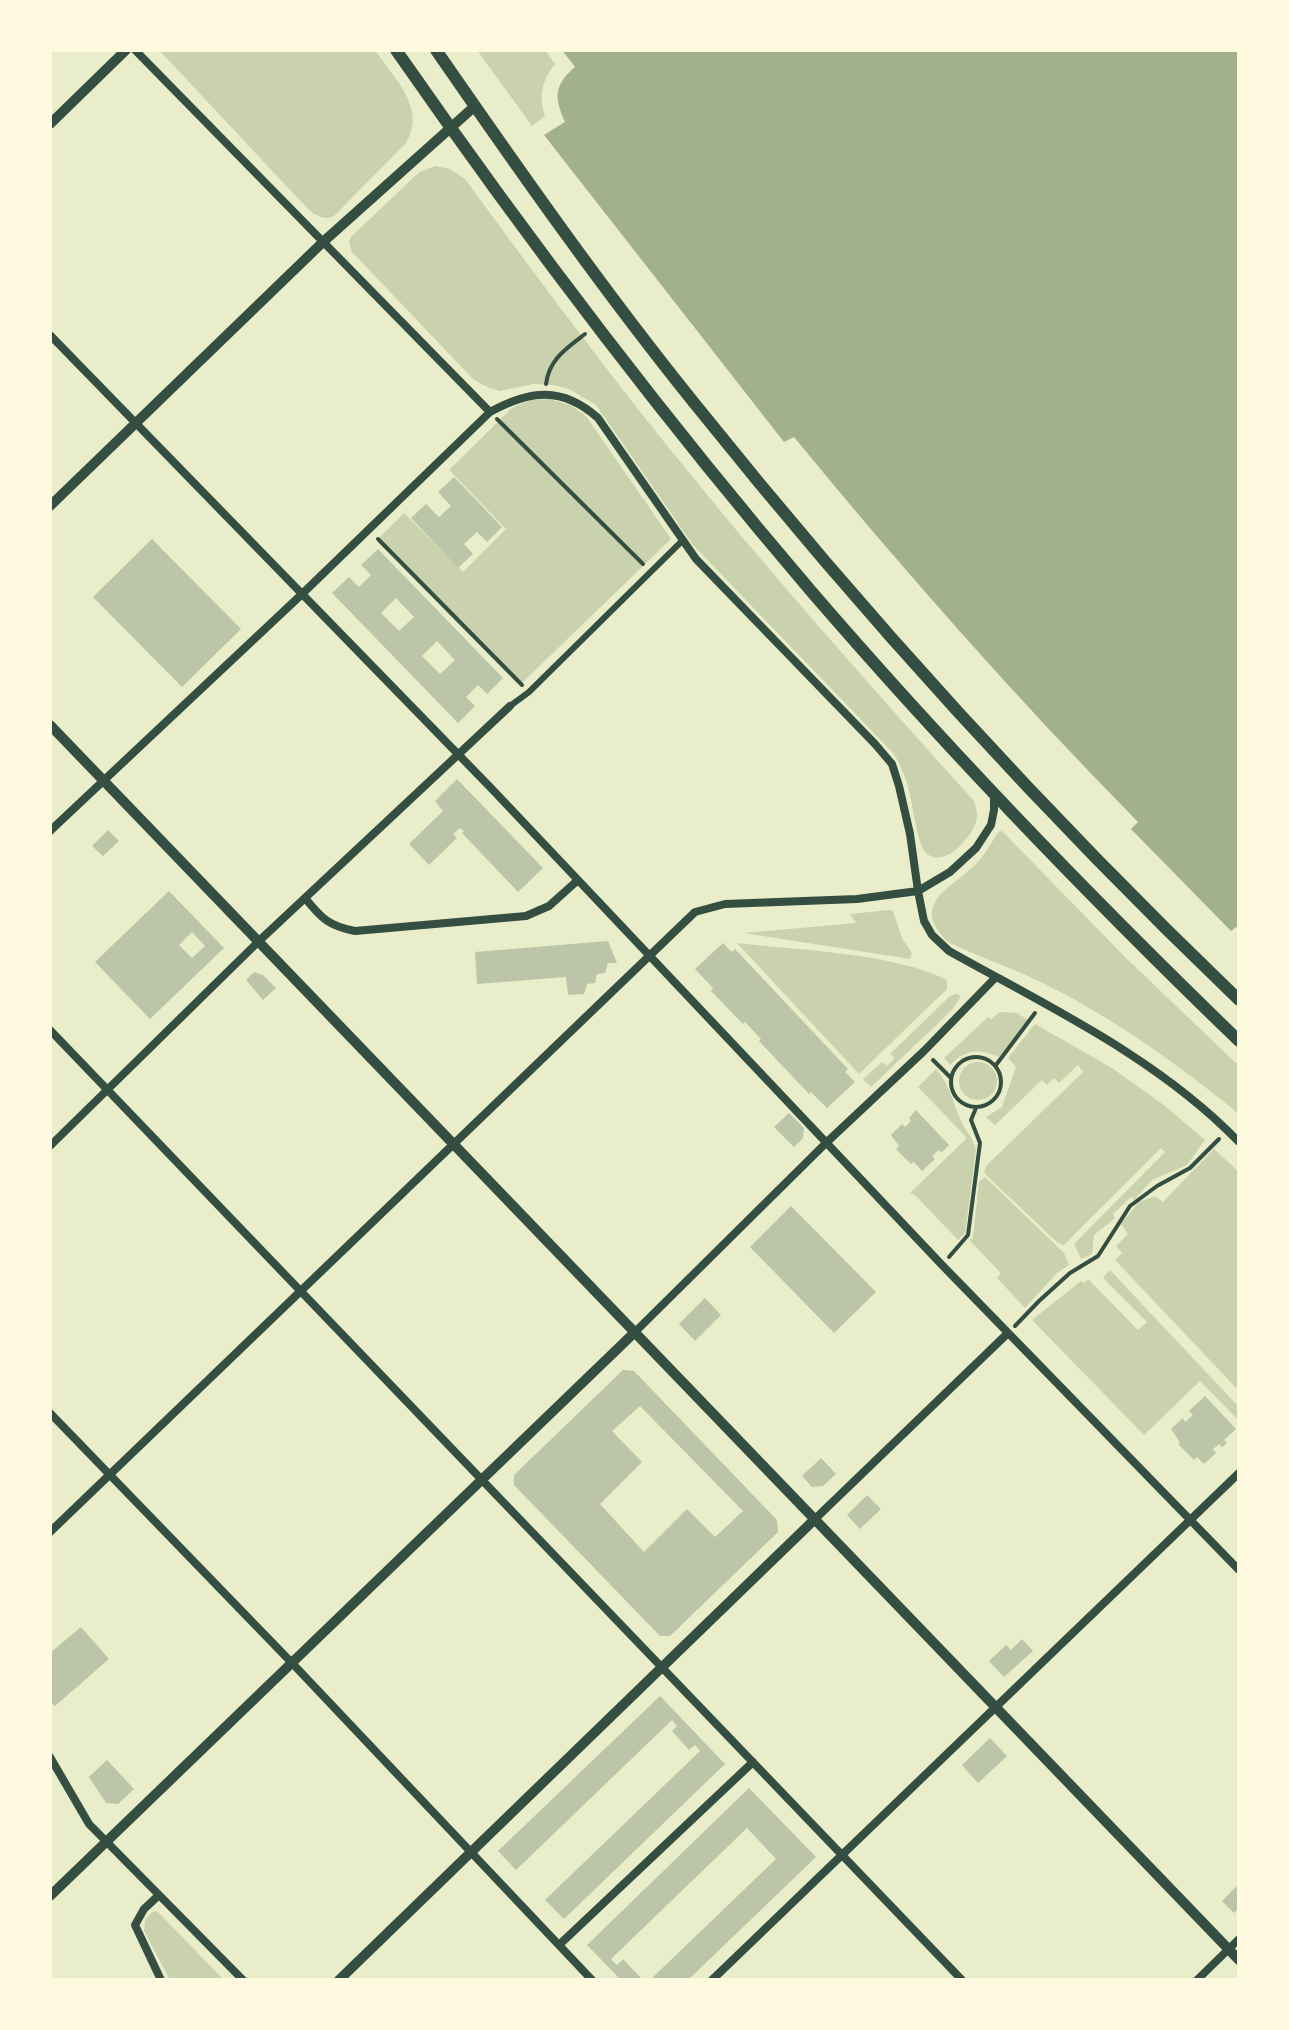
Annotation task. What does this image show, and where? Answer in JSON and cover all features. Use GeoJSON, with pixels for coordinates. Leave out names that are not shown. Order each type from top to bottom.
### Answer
{"type":"FeatureCollection","features":[{"type":"Feature","properties":{"kind":"main road"},"geometry":{"type":"LineString","coordinates":[[396,50],[596,326],[811,590],[994,794],[1239,1041]]}},
{"type":"Feature","properties":{"kind":"main road"},"geometry":{"type":"LineString","coordinates":[[436,50],[620,308],[837,576],[1058,820],[1239,1000]]}},
{"type":"Feature","properties":{"kind":"street"},"geometry":{"type":"LineString","coordinates":[[50,124],[126,50]]}},
{"type":"Feature","properties":{"kind":"street"},"geometry":{"type":"LineString","coordinates":[[135,50],[490,412]]}},
{"type":"Feature","properties":{"kind":"street"},"geometry":{"type":"LineString","coordinates":[[50,506],[323,242],[475,106]]}},
{"type":"Feature","properties":{"kind":"street"},"geometry":{"type":"LineString","coordinates":[[50,335],[1239,1570]]}},
{"type":"Feature","properties":{"kind":"street"},"geometry":{"type":"LineString","coordinates":[[50,832],[490,412],[527,395],[546,393],[586,408],[598,418],[696,559],[892,764],[910,834],[924,921],[932,935],[949,950],[1106,1040],[1165,1079],[1204,1108],[1239,1142]]}},
{"type":"Feature","properties":{"kind":"street"},"geometry":{"type":"LineString","coordinates":[[50,1146],[259,941],[528,692],[682,541]]}},
{"type":"Feature","properties":{"kind":"street"},"geometry":{"type":"LineString","coordinates":[[50,725],[1239,1960]]}},
{"type":"Feature","properties":{"kind":"street"},"geometry":{"type":"LineString","coordinates":[[50,1532],[696,912],[711,906],[857,899],[918,891],[950,872],[976,848],[991,826],[994,794]]}},
{"type":"Feature","properties":{"kind":"street"},"geometry":{"type":"LineString","coordinates":[[305,898],[334,927],[355,931],[526,916],[549,906],[578,880]]}},
{"type":"Feature","properties":{"kind":"street"},"geometry":{"type":"LineString","coordinates":[[50,1896],[635,1332],[996,977]]}},
{"type":"Feature","properties":{"kind":"street"},"geometry":{"type":"LineString","coordinates":[[50,1030],[962,1980]]}},
{"type":"Feature","properties":{"kind":"street"},"geometry":{"type":"LineString","coordinates":[[339,1980],[1008,1333]]}},
{"type":"Feature","properties":{"kind":"street"},"geometry":{"type":"LineString","coordinates":[[50,1414],[592,1980]]}},
{"type":"Feature","properties":{"kind":"street"},"geometry":{"type":"LineString","coordinates":[[712,1980],[1239,1473]]}},
{"type":"Feature","properties":{"kind":"street"},"geometry":{"type":"LineString","coordinates":[[50,1758],[90,1824],[243,1980]]}},
{"type":"Feature","properties":{"kind":"street"},"geometry":{"type":"LineString","coordinates":[[558,1945],[753,1762]]}},
{"type":"Feature","properties":{"kind":"street"},"geometry":{"type":"LineString","coordinates":[[160,1895],[135,1925],[161,1980]]}},
{"type":"Feature","properties":{"kind":"street"},"geometry":{"type":"LineString","coordinates":[[1197,1980],[1239,1939]]}},
{"type":"Feature","properties":{"kind":"path"},"geometry":{"type":"LineString","coordinates":[[546,393],[547,375],[558,356],[596,326]]}},
{"type":"Feature","properties":{"kind":"path"},"geometry":{"type":"LineString","coordinates":[[490,412],[651,572]]}},
{"type":"Feature","properties":{"kind":"path"},"geometry":{"type":"LineString","coordinates":[[369,530],[528,692]]}},
{"type":"Feature","properties":{"kind":"path"},"geometry":{"type":"LineString","coordinates":[[996,1065],[1042,1002]]}},
{"type":"Feature","properties":{"kind":"path"},"geometry":{"type":"LineString","coordinates":[[924,1051],[951,1078]]}},
{"type":"Feature","properties":{"kind":"path"},"geometry":{"type":"LineString","coordinates":[[982,1057],[996,1065],[1002,1081],[998,1097],[984,1107],[960,1102],[951,1086],[959,1064],[982,1057]]}},
{"type":"Feature","properties":{"kind":"path"},"geometry":{"type":"LineString","coordinates":[[942,1264],[968,1235],[980,1144],[971,1120],[976,1108]]}},
{"type":"Feature","properties":{"kind":"path"},"geometry":{"type":"LineString","coordinates":[[1008,1333],[1070,1273],[1098,1256],[1130,1206],[1190,1168],[1228,1131]]}},
{"type":"Feature","properties":{"kind":"shaded area"},"geometry":{"type":"Polygon","coordinates":[[[159,50],[375,50],[406,94],[413,118],[411,130],[406,143],[334,216],[319,217],[159,50]]]}},
{"type":"Feature","properties":{"kind":"shaded area"},"geometry":{"type":"Polygon","coordinates":[[[477,50],[545,50],[555,64],[542,89],[545,116],[532,126],[477,50]]]}},
{"type":"Feature","properties":{"kind":"shaded area"},"geometry":{"type":"Polygon","coordinates":[[[562,50],[1239,50],[1239,925],[1231,931],[1131,829],[1138,822],[961,633],[794,437],[784,442],[544,135],[565,122],[558,92],[575,67],[562,50]]]}},
{"type":"Feature","properties":{"kind":"shaded area"},"geometry":{"type":"Polygon","coordinates":[[[435,166],[450,169],[465,179],[695,480],[974,801],[975,825],[955,851],[940,857],[926,853],[906,781],[894,754],[693,545],[596,405],[569,389],[553,385],[534,384],[500,391],[473,379],[352,252],[351,237],[414,177],[435,166]]]}},
{"type":"Feature","properties":{"kind":"shaded area"},"geometry":{"type":"Polygon","coordinates":[[[549,399],[570,405],[586,416],[671,539],[522,683],[379,538],[404,513],[463,572],[506,529],[449,470],[512,408],[530,400],[549,399]]]}},
{"type":"Feature","properties":{"kind":"shaded area"},"geometry":{"type":"Polygon","coordinates":[[[1002,831],[1239,1066],[1239,1114],[1098,1013],[1035,979],[948,942],[937,929],[932,918],[937,899],[974,866],[1002,831]]]}},
{"type":"Feature","properties":{"kind":"shaded area"},"geometry":{"type":"Polygon","coordinates":[[[893,911],[912,953],[910,959],[744,933],[856,923],[850,914],[893,911]]]}},
{"type":"Feature","properties":{"kind":"shaded area"},"geometry":{"type":"Polygon","coordinates":[[[737,943],[899,963],[945,979],[947,989],[859,1074],[737,943]]]}},
{"type":"Feature","properties":{"kind":"shaded area"},"geometry":{"type":"Polygon","coordinates":[[[956,994],[961,996],[953,1009],[871,1087],[863,1079],[882,1062],[887,1066],[895,1058],[890,1054],[956,994]]]}},
{"type":"Feature","properties":{"kind":"shaded area"},"geometry":{"type":"Polygon","coordinates":[[[1000,1012],[1017,1013],[1028,1020],[999,1057],[973,1052],[950,1065],[944,1058],[988,1017],[1000,1012]]]}},
{"type":"Feature","properties":{"kind":"shaded area"},"geometry":{"type":"Polygon","coordinates":[[[1035,1024],[1112,1068],[1205,1140],[1187,1165],[1152,1180],[1134,1200],[1131,1197],[1113,1214],[1115,1218],[1094,1235],[1092,1254],[1081,1259],[1074,1244],[1165,1152],[1161,1148],[1064,1245],[986,1175],[987,1165],[1083,1072],[1078,1065],[1059,1083],[1054,1078],[1047,1085],[1042,1080],[995,1125],[986,1117],[1002,1107],[1016,1067],[1008,1058],[1035,1024]]]}},
{"type":"Feature","properties":{"kind":"shaded area"},"geometry":{"type":"Polygon","coordinates":[[[978,1062],[992,1067],[997,1081],[992,1095],[978,1100],[964,1095],[959,1081],[964,1067],[978,1062]]]}},
{"type":"Feature","properties":{"kind":"shaded area"},"geometry":{"type":"Polygon","coordinates":[[[936,1069],[976,1151],[965,1233],[958,1240],[910,1193],[967,1138],[918,1087],[936,1069]]]}},
{"type":"Feature","properties":{"kind":"shaded area"},"geometry":{"type":"Polygon","coordinates":[[[1214,1149],[1239,1172],[1239,1391],[1115,1260],[1122,1253],[1116,1246],[1128,1234],[1121,1224],[1139,1202],[1155,1196],[1163,1202],[1214,1149]]]}},
{"type":"Feature","properties":{"kind":"shaded area"},"geometry":{"type":"Polygon","coordinates":[[[985,1177],[1064,1253],[1069,1265],[1025,1308],[997,1278],[1001,1273],[970,1241],[979,1182],[985,1177]]]}},
{"type":"Feature","properties":{"kind":"shaded area"},"geometry":{"type":"Polygon","coordinates":[[[1110,1270],[1239,1404],[1239,1421],[1200,1381],[1144,1435],[1032,1320],[1088,1279],[1138,1330],[1147,1322],[1103,1278],[1110,1270]]]}},
{"type":"Feature","properties":{"kind":"shaded area"},"geometry":{"type":"Polygon","coordinates":[[[156,1911],[224,1980],[170,1980],[144,1931],[145,1920],[156,1911]]]}},
{"type":"Feature","properties":{"kind":"building"},"geometry":{"type":"Polygon","coordinates":[[[454,477],[502,527],[487,542],[477,532],[464,544],[473,554],[458,568],[411,518],[426,504],[439,517],[451,506],[438,492],[454,477]]]}},
{"type":"Feature","properties":{"kind":"building"},"geometry":{"type":"Polygon","coordinates":[[[152,539],[241,629],[182,687],[93,597],[152,539]]]}},
{"type":"Feature","properties":{"kind":"building"},"geometry":{"type":"Polygon","coordinates":[[[378,549],[503,678],[487,694],[478,685],[466,697],[475,706],[458,723],[332,593],[349,577],[359,587],[371,575],[361,565],[378,549]],[[396,598],[381,613],[399,631],[414,617],[396,598]],[[437,641],[422,656],[440,674],[455,660],[437,641]]]}},
{"type":"Feature","properties":{"kind":"building"},"geometry":{"type":"Polygon","coordinates":[[[457,779],[543,868],[518,892],[460,828],[453,834],[457,838],[429,865],[409,844],[443,811],[435,801],[457,779]]]}},
{"type":"Feature","properties":{"kind":"building"},"geometry":{"type":"Polygon","coordinates":[[[108,830],[119,841],[103,856],[92,846],[108,830]]]}},
{"type":"Feature","properties":{"kind":"building"},"geometry":{"type":"Polygon","coordinates":[[[169,891],[224,948],[150,1019],[95,962],[169,891]],[[192,932],[179,945],[192,958],[205,946],[192,932]]]}},
{"type":"Feature","properties":{"kind":"building"},"geometry":{"type":"Polygon","coordinates":[[[608,941],[617,963],[608,963],[605,973],[597,974],[595,983],[587,984],[584,994],[568,995],[566,977],[477,984],[475,952],[608,941]]]}},
{"type":"Feature","properties":{"kind":"building"},"geometry":{"type":"Polygon","coordinates":[[[723,943],[732,952],[735,949],[848,1069],[845,1072],[855,1082],[827,1108],[711,991],[713,988],[695,969],[723,943]]]}},
{"type":"Feature","properties":{"kind":"building"},"geometry":{"type":"Polygon","coordinates":[[[254,972],[276,988],[263,1000],[246,980],[254,972]]]}},
{"type":"Feature","properties":{"kind":"building"},"geometry":{"type":"Polygon","coordinates":[[[916,1110],[949,1145],[932,1156],[935,1159],[922,1171],[896,1149],[899,1146],[891,1135],[911,1121],[909,1118],[916,1110]]]}},
{"type":"Feature","properties":{"kind":"building"},"geometry":{"type":"Polygon","coordinates":[[[789,1113],[804,1128],[803,1138],[794,1147],[774,1127],[789,1113]]]}},
{"type":"Feature","properties":{"kind":"building"},"geometry":{"type":"Polygon","coordinates":[[[791,1206],[876,1292],[834,1333],[750,1247],[791,1206]]]}},
{"type":"Feature","properties":{"kind":"building"},"geometry":{"type":"Polygon","coordinates":[[[705,1298],[721,1315],[695,1341],[679,1324],[705,1298]]]}},
{"type":"Feature","properties":{"kind":"building"},"geometry":{"type":"Polygon","coordinates":[[[623,1370],[634,1371],[777,1520],[778,1532],[670,1636],[660,1636],[514,1485],[514,1475],[623,1370]],[[640,1406],[612,1431],[642,1462],[600,1504],[644,1552],[687,1509],[715,1537],[743,1511],[640,1406]]]}},
{"type":"Feature","properties":{"kind":"building"},"geometry":{"type":"Polygon","coordinates":[[[1205,1396],[1236,1429],[1224,1440],[1227,1443],[1213,1449],[1216,1453],[1204,1464],[1178,1444],[1171,1429],[1193,1415],[1189,1411],[1205,1396]]]}},
{"type":"Feature","properties":{"kind":"building"},"geometry":{"type":"Polygon","coordinates":[[[821,1458],[836,1474],[823,1486],[812,1487],[802,1476],[821,1458]]]}},
{"type":"Feature","properties":{"kind":"building"},"geometry":{"type":"Polygon","coordinates":[[[867,1495],[881,1509],[860,1529],[847,1515],[867,1495]]]}},
{"type":"Feature","properties":{"kind":"building"},"geometry":{"type":"Polygon","coordinates":[[[81,1627],[109,1659],[55,1706],[50,1701],[50,1653],[81,1627]]]}},
{"type":"Feature","properties":{"kind":"building"},"geometry":{"type":"Polygon","coordinates":[[[1022,1639],[1033,1651],[1004,1677],[989,1661],[1006,1645],[1011,1650],[1022,1639]]]}},
{"type":"Feature","properties":{"kind":"building"},"geometry":{"type":"Polygon","coordinates":[[[660,1696],[725,1764],[564,1919],[545,1900],[700,1751],[695,1745],[689,1750],[672,1731],[677,1726],[672,1720],[516,1870],[498,1851],[660,1696]]]}},
{"type":"Feature","properties":{"kind":"building"},"geometry":{"type":"Polygon","coordinates":[[[990,1738],[1007,1756],[978,1783],[962,1765],[990,1738]]]}},
{"type":"Feature","properties":{"kind":"building"},"geometry":{"type":"Polygon","coordinates":[[[107,1760],[134,1789],[118,1804],[106,1803],[89,1777],[107,1760]]]}},
{"type":"Feature","properties":{"kind":"building"},"geometry":{"type":"Polygon","coordinates":[[[749,1788],[816,1857],[688,1980],[650,1980],[776,1859],[747,1828],[611,1959],[617,1965],[623,1959],[641,1978],[621,1980],[587,1945],[749,1788]]]}},
{"type":"Feature","properties":{"kind":"building"},"geometry":{"type":"Polygon","coordinates":[[[1239,1884],[1239,1908],[1234,1913],[1222,1901],[1239,1884]]]}}]}
